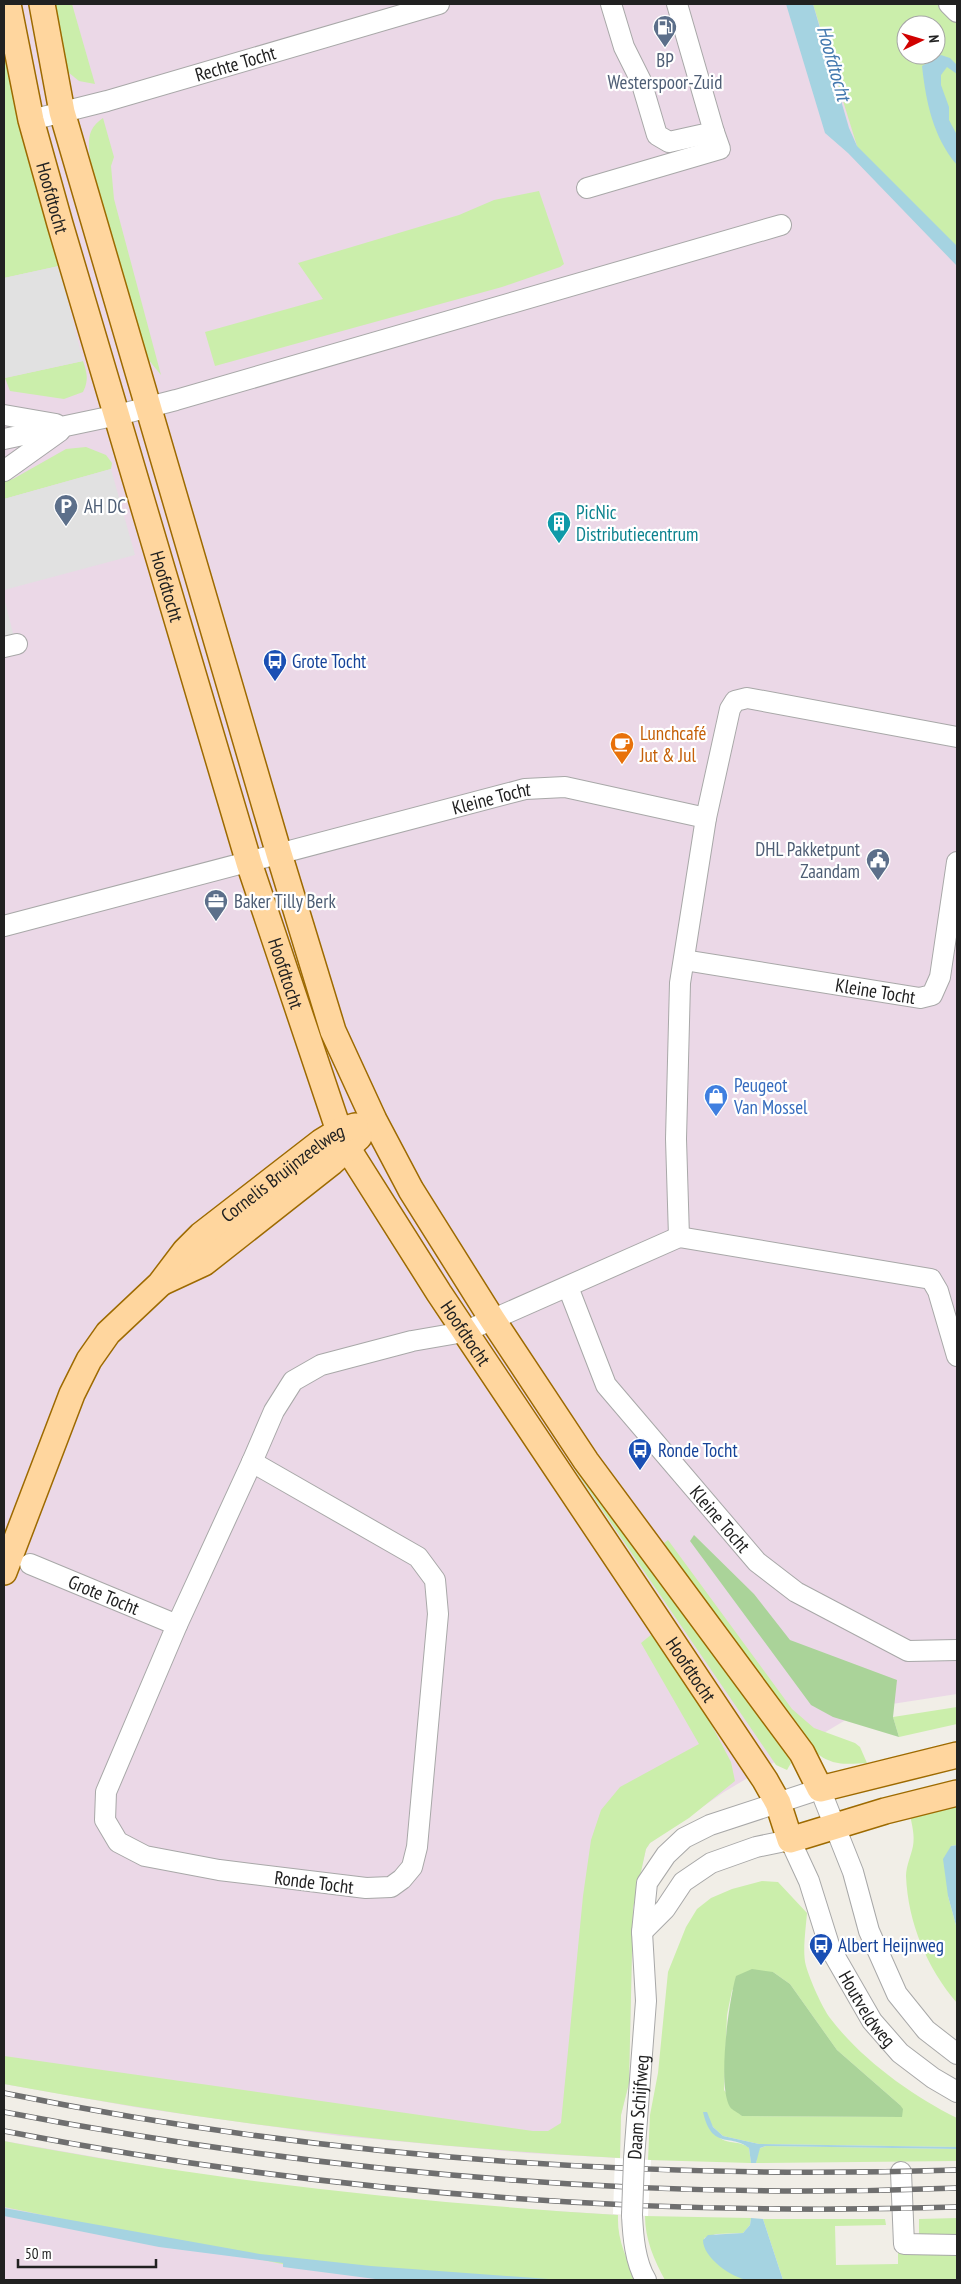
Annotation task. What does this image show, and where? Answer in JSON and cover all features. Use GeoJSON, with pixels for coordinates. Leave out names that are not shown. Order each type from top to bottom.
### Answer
{"type":"FeatureCollection","features":[{"type":"Feature","properties":{"kind":"main road","name":"Hoofdtocht"},"geometry":{"type":"LineString","coordinates":[[8,4],[32,120],[60,224],[249,863],[344,1140],[464,1332],[778,1803],[790,1840]]}},
{"type":"Feature","properties":{"kind":"main road","name":"Hoofdtocht"},"geometry":{"type":"LineString","coordinates":[[42,4],[62,112],[278,854],[334,1031],[374,1120],[411,1190],[492,1319],[586,1461],[802,1752],[820,1789]]}},
{"type":"Feature","properties":{"kind":"main road","name":"Cornelis Bruijnzeelweg"},"geometry":{"type":"LineString","coordinates":[[4,1572],[72,1394],[89,1360],[108,1333],[160,1284],[185,1251],[201,1235],[321,1142],[344,1140],[374,1120]]}},
{"type":"Feature","properties":{"kind":"main road"},"geometry":{"type":"LineString","coordinates":[[820,1789],[957,1755]]}},
{"type":"Feature","properties":{"kind":"main road"},"geometry":{"type":"LineString","coordinates":[[790,1840],[885,1811],[957,1793]]}},
{"type":"Feature","properties":{"kind":"street","name":"Rechte Tocht"},"geometry":{"type":"LineString","coordinates":[[32,120],[439,4]]}},
{"type":"Feature","properties":{"kind":"street"},"geometry":{"type":"LineString","coordinates":[[611,4],[624,47],[641,81],[657,136],[664,142],[669,142],[714,132]]}},
{"type":"Feature","properties":{"kind":"street"},"geometry":{"type":"LineString","coordinates":[[587,188],[720,149],[677,4]]}},
{"type":"Feature","properties":{"kind":"street"},"geometry":{"type":"LineString","coordinates":[[949,4],[957,12]]}},
{"type":"Feature","properties":{"kind":"street"},"geometry":{"type":"LineString","coordinates":[[4,440],[147,407],[781,224]]}},
{"type":"Feature","properties":{"kind":"street"},"geometry":{"type":"LineString","coordinates":[[4,415],[68,426]]}},
{"type":"Feature","properties":{"kind":"street"},"geometry":{"type":"LineString","coordinates":[[4,427],[68,426]]}},
{"type":"Feature","properties":{"kind":"street"},"geometry":{"type":"LineString","coordinates":[[4,455],[68,426]]}},
{"type":"Feature","properties":{"kind":"street"},"geometry":{"type":"LineString","coordinates":[[4,471],[68,426]]}},
{"type":"Feature","properties":{"kind":"street"},"geometry":{"type":"LineString","coordinates":[[679,1237],[676,1139],[680,983],[706,818],[730,709],[735,701],[747,698],[957,737]]}},
{"type":"Feature","properties":{"kind":"street","name":"Kleine Tocht"},"geometry":{"type":"LineString","coordinates":[[249,863],[526,789],[565,787],[706,818]]}},
{"type":"Feature","properties":{"kind":"street","name":"Kleine Tocht"},"geometry":{"type":"LineString","coordinates":[[684,960],[920,998],[932,995],[940,977],[957,862]]}},
{"type":"Feature","properties":{"kind":"street"},"geometry":{"type":"LineString","coordinates":[[4,926],[249,863]]}},
{"type":"Feature","properties":{"kind":"street"},"geometry":{"type":"LineString","coordinates":[[492,1319],[679,1237],[931,1278],[938,1291],[957,1356]]}},
{"type":"Feature","properties":{"kind":"street","name":"Kleine Tocht"},"geometry":{"type":"LineString","coordinates":[[568,1287],[606,1386],[757,1562],[796,1592],[908,1651],[957,1650]]}},
{"type":"Feature","properties":{"kind":"street","name":"Ronde Tocht"},"geometry":{"type":"LineString","coordinates":[[252,1462],[418,1557],[435,1580],[438,1614],[418,1847],[412,1867],[402,1879],[391,1887],[366,1888],[219,1870],[145,1856],[118,1842],[105,1820],[106,1792],[177,1625],[274,1411],[293,1381],[321,1364],[340,1358],[412,1341],[464,1332],[492,1319]]}},
{"type":"Feature","properties":{"kind":"street","name":"Grote Tocht"},"geometry":{"type":"LineString","coordinates":[[30,1564],[177,1625]]}},
{"type":"Feature","properties":{"kind":"street"},"geometry":{"type":"LineString","coordinates":[[778,1803],[820,1789]]}},
{"type":"Feature","properties":{"kind":"street","name":"Hoofdtocht"},"geometry":{"type":"LineString","coordinates":[[820,1789],[836,1827]]}},
{"type":"Feature","properties":{"kind":"street","name":"Daam Schijfweg"},"geometry":{"type":"LineString","coordinates":[[646,2280],[641,2272],[633,2232],[632,2215],[634,2159],[646,2002],[642,1932],[647,1883],[666,1855],[684,1838],[710,1825],[778,1803]]}},
{"type":"Feature","properties":{"kind":"street","name":"Houtveldweg"},"geometry":{"type":"LineString","coordinates":[[836,1827],[853,1872],[869,1931],[897,1994],[926,2030],[957,2054]]}},
{"type":"Feature","properties":{"kind":"street"},"geometry":{"type":"LineString","coordinates":[[642,1932],[665,1909],[683,1882],[711,1863],[756,1847],[790,1840]]}},
{"type":"Feature","properties":{"kind":"street","name":"Houtveldweg"},"geometry":{"type":"LineString","coordinates":[[790,1840],[809,1881],[830,1948],[872,2021],[900,2053],[933,2078],[957,2092]]}},
{"type":"Feature","properties":{"kind":"street"},"geometry":{"type":"LineString","coordinates":[[901,2172],[904,2244],[957,2245]]}},
{"type":"Feature","properties":{"kind":"shaded area"},"geometry":{"type":"Polygon","coordinates":[[[4,4],[815,4],[957,222],[957,1694],[866,1708],[724,1792],[650,1843],[646,1849],[633,1908],[629,2083],[621,2115],[620,2158],[527,2153],[340,2136],[140,2108],[4,2084],[4,4]]]}},
{"type":"Feature","properties":{"kind":"shaded area"},"geometry":{"type":"Polygon","coordinates":[[[59,266],[83,361],[4,378],[4,278],[59,266]]]}},
{"type":"Feature","properties":{"kind":"shaded area","name":"AH DC"},"geometry":{"type":"Polygon","coordinates":[[[111,469],[135,555],[4,590],[4,499],[111,469]]]}},
{"type":"Feature","properties":{"kind":"shaded area"},"geometry":{"type":"Polygon","coordinates":[[[4,598],[14,637],[4,639],[4,598]]]}},
{"type":"Feature","properties":{"kind":"shaded area"},"geometry":{"type":"Polygon","coordinates":[[[4,2141],[192,2174],[316,2190],[491,2207],[618,2215],[618,2231],[622,2249],[637,2280],[4,2280],[4,2141]]]}},
{"type":"Feature","properties":{"kind":"green space"},"geometry":{"type":"Polygon","coordinates":[[[51,4],[72,4],[95,84],[79,81],[63,68],[51,4]]]}},
{"type":"Feature","properties":{"kind":"green space"},"geometry":{"type":"Polygon","coordinates":[[[813,4],[939,4],[957,21],[957,260],[851,151],[857,146],[813,4]]]}},
{"type":"Feature","properties":{"kind":"green space"},"geometry":{"type":"Polygon","coordinates":[[[4,45],[18,115],[59,266],[4,278],[4,45]]]}},
{"type":"Feature","properties":{"kind":"green space"},"geometry":{"type":"Polygon","coordinates":[[[103,118],[114,157],[111,166],[114,199],[161,375],[143,353],[90,163],[89,138],[93,127],[103,118]]]}},
{"type":"Feature","properties":{"kind":"green space"},"geometry":{"type":"Polygon","coordinates":[[[539,191],[564,264],[560,267],[502,287],[215,366],[205,332],[323,299],[298,263],[459,215],[494,200],[539,191]]]}},
{"type":"Feature","properties":{"kind":"green space"},"geometry":{"type":"Polygon","coordinates":[[[83,361],[87,376],[83,392],[64,399],[10,391],[5,378],[83,361]]]}},
{"type":"Feature","properties":{"kind":"green space"},"geometry":{"type":"Polygon","coordinates":[[[86,447],[106,455],[112,463],[111,469],[4,499],[4,481],[13,479],[66,449],[86,447]]]}},
{"type":"Feature","properties":{"kind":"green space"},"geometry":{"type":"Polygon","coordinates":[[[575,1470],[580,1470],[786,1749],[791,1763],[787,1770],[776,1765],[575,1470]]]}},
{"type":"Feature","properties":{"kind":"green space"},"geometry":{"type":"Polygon","coordinates":[[[694,1535],[754,1594],[790,1640],[897,1680],[893,1717],[899,1737],[833,1717],[811,1705],[690,1541],[694,1535]]]}},
{"type":"Feature","properties":{"kind":"green space"},"geometry":{"type":"Polygon","coordinates":[[[668,1540],[792,1709],[814,1728],[855,1743],[860,1747],[867,1763],[849,1764],[834,1762],[821,1757],[807,1745],[689,1586],[664,1543],[668,1540]]]}},
{"type":"Feature","properties":{"kind":"green space"},"geometry":{"type":"Polygon","coordinates":[[[652,1634],[700,1703],[731,1762],[735,1781],[689,1818],[650,1843],[646,1849],[633,1908],[629,2083],[621,2115],[620,2158],[465,2147],[311,2131],[157,2110],[4,2084],[4,2056],[533,2131],[548,2131],[561,2123],[583,1896],[591,1840],[601,1810],[620,1787],[699,1744],[641,1643],[652,1634]]]}},
{"type":"Feature","properties":{"kind":"green space"},"geometry":{"type":"Polygon","coordinates":[[[957,1707],[957,1724],[899,1737],[893,1717],[957,1707]]]}},
{"type":"Feature","properties":{"kind":"green space"},"geometry":{"type":"Polygon","coordinates":[[[957,1806],[957,1845],[951,1846],[948,1896],[957,1929],[957,2003],[937,1975],[921,1944],[911,1911],[906,1876],[914,1842],[910,1815],[957,1806]]]}},
{"type":"Feature","properties":{"kind":"green space"},"geometry":{"type":"Polygon","coordinates":[[[762,1881],[778,1882],[807,1913],[805,1961],[813,1986],[830,2018],[857,2048],[888,2075],[905,2088],[957,2118],[957,2147],[759,2144],[723,2136],[713,2127],[704,2112],[716,2135],[749,2148],[751,2163],[648,2160],[650,2115],[658,2073],[668,1972],[686,1927],[697,1909],[711,1898],[732,1889],[762,1881]],[[773,1972],[732,1990],[727,2015],[724,2090],[742,2116],[902,2117],[900,2105],[837,2050],[790,1984],[773,1972]]]}},
{"type":"Feature","properties":{"kind":"green space"},"geometry":{"type":"Polygon","coordinates":[[[752,1969],[773,1972],[790,1984],[837,2050],[900,2105],[903,2109],[902,2117],[742,2116],[731,2108],[726,2096],[724,2081],[730,2004],[736,1976],[752,1969]]]}},
{"type":"Feature","properties":{"kind":"green space"},"geometry":{"type":"Polygon","coordinates":[[[4,2141],[156,2167],[310,2188],[541,2210],[618,2215],[621,2241],[637,2280],[440,2280],[292,2266],[4,2207],[4,2141]]]}},
{"type":"Feature","properties":{"kind":"green space"},"geometry":{"type":"Polygon","coordinates":[[[766,2146],[957,2149],[957,2161],[756,2163],[758,2149],[766,2146]]]}},
{"type":"Feature","properties":{"kind":"green space"},"geometry":{"type":"Polygon","coordinates":[[[645,2216],[751,2218],[750,2225],[743,2233],[716,2234],[704,2238],[716,2262],[747,2280],[665,2280],[651,2249],[645,2225],[645,2216]]]}},
{"type":"Feature","properties":{"kind":"green space"},"geometry":{"type":"Polygon","coordinates":[[[957,2218],[957,2240],[919,2239],[919,2219],[957,2218]]]}},
{"type":"Feature","properties":{"kind":"green space"},"geometry":{"type":"Polygon","coordinates":[[[763,2219],[885,2219],[886,2225],[835,2226],[836,2265],[898,2264],[898,2252],[957,2251],[957,2280],[783,2280],[763,2219]]]}},
{"type":"Feature","properties":{"kind":"water","name":"Hoofdtocht"},"geometry":{"type":"Polygon","coordinates":[[[786,4],[813,4],[849,128],[857,146],[957,246],[957,266],[848,153],[825,133],[786,4]]]}},
{"type":"Feature","properties":{"kind":"water"},"geometry":{"type":"Polygon","coordinates":[[[946,57],[957,65],[957,74],[947,67],[941,75],[941,85],[949,107],[949,120],[957,135],[957,165],[936,131],[929,106],[922,66],[946,65],[946,57]]]}},
{"type":"Feature","properties":{"kind":"water"},"geometry":{"type":"Polygon","coordinates":[[[957,1845],[957,1929],[948,1896],[943,1859],[951,1846],[957,1845]]]}},
{"type":"Feature","properties":{"kind":"water"},"geometry":{"type":"Polygon","coordinates":[[[703,2112],[707,2112],[713,2127],[723,2136],[759,2144],[957,2147],[957,2149],[766,2146],[760,2148],[756,2163],[751,2163],[749,2148],[742,2144],[717,2137],[711,2132],[703,2112]]]}},
{"type":"Feature","properties":{"kind":"water"},"geometry":{"type":"Polygon","coordinates":[[[4,2208],[260,2254],[371,2266],[562,2280],[383,2280],[283,2267],[283,2263],[159,2247],[4,2216],[4,2208]]]}},
{"type":"Feature","properties":{"kind":"water"},"geometry":{"type":"Polygon","coordinates":[[[751,2218],[763,2219],[783,2280],[752,2281],[741,2278],[720,2266],[704,2247],[703,2240],[708,2235],[743,2233],[750,2225],[751,2218]]]}},
{"type":"Feature","properties":{"kind":"pier"},"geometry":{"type":"Polygon","coordinates":[[[615,2158],[651,2160],[648,2216],[613,2214],[615,2158]]]}},
{"type":"Feature","properties":{"kind":"railway"},"geometry":{"type":"LineString","coordinates":[[4,2093],[122,2115],[240,2133],[359,2148],[478,2159],[598,2167],[718,2171],[957,2170]]}},
{"type":"Feature","properties":{"kind":"railway"},"geometry":{"type":"LineString","coordinates":[[4,2112],[240,2151],[359,2166],[478,2177],[717,2190],[837,2191],[957,2188]]}},
{"type":"Feature","properties":{"kind":"railway"},"geometry":{"type":"LineString","coordinates":[[4,2131],[240,2170],[478,2196],[717,2208],[957,2207]]}},
{"type":"Feature","properties":{"kind":"place","name":"BP Westerspoor-Zuid"},"geometry":{"type":"Point","coordinates":[665,48]}},
{"type":"Feature","properties":{"kind":"place","name":"AH DC"},"geometry":{"type":"Point","coordinates":[66,527]}},
{"type":"Feature","properties":{"kind":"place","name":"PicNic Distributiecentrum"},"geometry":{"type":"Point","coordinates":[559,544]}},
{"type":"Feature","properties":{"kind":"place","name":"Grote Tocht"},"geometry":{"type":"Point","coordinates":[275,682]}},
{"type":"Feature","properties":{"kind":"place","name":"Lunchcafé Jut & Jul"},"geometry":{"type":"Point","coordinates":[622,765]}},
{"type":"Feature","properties":{"kind":"place","name":"DHL Pakketpunt Zaandam"},"geometry":{"type":"Point","coordinates":[878,881]}},
{"type":"Feature","properties":{"kind":"place","name":"Baker Tilly Berk"},"geometry":{"type":"Point","coordinates":[216,922]}},
{"type":"Feature","properties":{"kind":"place","name":"Peugeot Van Mossel"},"geometry":{"type":"Point","coordinates":[716,1117]}},
{"type":"Feature","properties":{"kind":"place","name":"Ronde Tocht"},"geometry":{"type":"Point","coordinates":[640,1471]}},
{"type":"Feature","properties":{"kind":"place","name":"Albert Heijnweg"},"geometry":{"type":"Point","coordinates":[821,1966]}}]}
